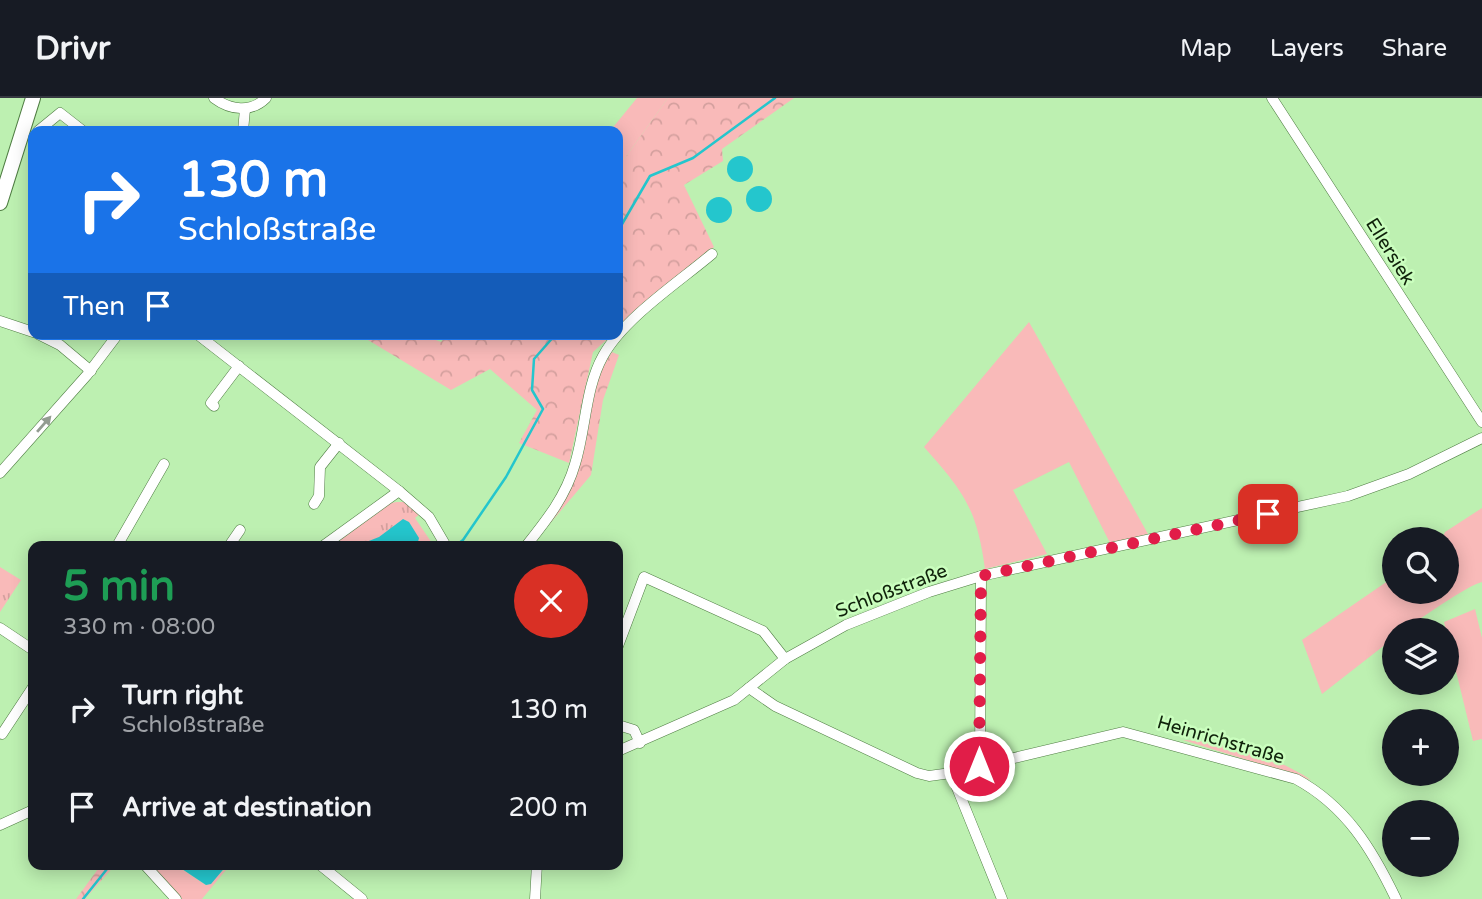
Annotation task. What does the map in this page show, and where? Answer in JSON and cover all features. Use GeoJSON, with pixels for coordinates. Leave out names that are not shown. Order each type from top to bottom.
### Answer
{"type":"FeatureCollection","features":[{"type":"Feature","properties":{"kind":"main road"},"geometry":{"type":"LineString","coordinates":[[32,126],[33,98]]}},
{"type":"Feature","properties":{"kind":"main road"},"geometry":{"type":"LineString","coordinates":[[0,204],[28,141]]}},
{"type":"Feature","properties":{"kind":"street"},"geometry":{"type":"LineString","coordinates":[[214,98],[231,108],[245,109],[260,104],[266,98]]}},
{"type":"Feature","properties":{"kind":"street","name":"Ellersiek"},"geometry":{"type":"LineString","coordinates":[[1272,98],[1482,422]]}},
{"type":"Feature","properties":{"kind":"street"},"geometry":{"type":"LineString","coordinates":[[245,109],[245,126]]}},
{"type":"Feature","properties":{"kind":"street"},"geometry":{"type":"LineString","coordinates":[[41,126],[60,113],[77,126]]}},
{"type":"Feature","properties":{"kind":"street"},"geometry":{"type":"LineString","coordinates":[[623,333],[712,254]]}},
{"type":"Feature","properties":{"kind":"street"},"geometry":{"type":"LineString","coordinates":[[0,321],[28,330]]}},
{"type":"Feature","properties":{"kind":"street"},"geometry":{"type":"LineString","coordinates":[[50,340],[60,345],[90,371]]}},
{"type":"Feature","properties":{"kind":"street"},"geometry":{"type":"LineString","coordinates":[[0,473],[90,371],[113,340]]}},
{"type":"Feature","properties":{"kind":"street"},"geometry":{"type":"LineString","coordinates":[[205,340],[399,491],[429,517],[443,541]]}},
{"type":"Feature","properties":{"kind":"street"},"geometry":{"type":"LineString","coordinates":[[530,541],[562,498],[576,464],[594,376],[604,355],[617,340]]}},
{"type":"Feature","properties":{"kind":"street"},"geometry":{"type":"LineString","coordinates":[[214,406],[211,403],[239,366]]}},
{"type":"Feature","properties":{"kind":"street","name":"Schloßstraße"},"geometry":{"type":"LineString","coordinates":[[623,749],[716,710],[785,659],[856,621],[929,592],[981,576],[1348,496],[1409,474],[1482,438]]}},
{"type":"Feature","properties":{"kind":"street"},"geometry":{"type":"LineString","coordinates":[[314,504],[319,496],[320,467],[339,443]]}},
{"type":"Feature","properties":{"kind":"street"},"geometry":{"type":"LineString","coordinates":[[120,541],[164,464]]}},
{"type":"Feature","properties":{"kind":"street"},"geometry":{"type":"LineString","coordinates":[[330,541],[399,491]]}},
{"type":"Feature","properties":{"kind":"street"},"geometry":{"type":"LineString","coordinates":[[232,541],[240,530]]}},
{"type":"Feature","properties":{"kind":"street"},"geometry":{"type":"LineString","coordinates":[[979,766],[981,576]]}},
{"type":"Feature","properties":{"kind":"street"},"geometry":{"type":"LineString","coordinates":[[623,633],[644,577],[763,631],[785,659]]}},
{"type":"Feature","properties":{"kind":"street"},"geometry":{"type":"LineString","coordinates":[[0,628],[28,647]]}},
{"type":"Feature","properties":{"kind":"street","name":"Heinrichstraße"},"geometry":{"type":"LineString","coordinates":[[749,688],[775,706],[917,773],[929,776],[1123,732],[1296,779],[1322,793],[1349,819],[1384,872],[1396,899]]}},
{"type":"Feature","properties":{"kind":"street"},"geometry":{"type":"LineString","coordinates":[[2,733],[28,694]]}},
{"type":"Feature","properties":{"kind":"street"},"geometry":{"type":"LineString","coordinates":[[623,727],[634,730],[640,743]]}},
{"type":"Feature","properties":{"kind":"street"},"geometry":{"type":"LineString","coordinates":[[951,773],[1002,899]]}},
{"type":"Feature","properties":{"kind":"street"},"geometry":{"type":"LineString","coordinates":[[0,825],[28,812]]}},
{"type":"Feature","properties":{"kind":"street"},"geometry":{"type":"LineString","coordinates":[[149,870],[176,899]]}},
{"type":"Feature","properties":{"kind":"street"},"geometry":{"type":"LineString","coordinates":[[327,870],[362,899]]}},
{"type":"Feature","properties":{"kind":"street"},"geometry":{"type":"LineString","coordinates":[[536,899],[537,870]]}},
{"type":"Feature","properties":{"kind":"green space"},"geometry":{"type":"Polygon","coordinates":[[[637,98],[668,98],[625,158],[623,126],[614,126],[637,98]]]}},
{"type":"Feature","properties":{"kind":"green space"},"geometry":{"type":"Polygon","coordinates":[[[668,98],[794,98],[722,149],[723,161],[684,185],[714,247],[623,326],[625,158],[668,98]]]}},
{"type":"Feature","properties":{"kind":"green space"},"geometry":{"type":"Polygon","coordinates":[[[1029,322],[1148,534],[1110,543],[1069,462],[1013,490],[1047,554],[985,569],[978,531],[967,502],[924,447],[1029,322]]]}},
{"type":"Feature","properties":{"kind":"green space"},"geometry":{"type":"Polygon","coordinates":[[[368,340],[606,340],[593,352],[569,463],[519,443],[537,410],[490,369],[451,390],[368,340]]]}},
{"type":"Feature","properties":{"kind":"green space"},"geometry":{"type":"Polygon","coordinates":[[[612,352],[619,355],[603,400],[591,475],[542,533],[566,498],[573,480],[596,385],[612,352]]]}},
{"type":"Feature","properties":{"kind":"green space"},"geometry":{"type":"Polygon","coordinates":[[[408,502],[421,513],[415,518],[431,541],[335,541],[385,504],[408,502]]]}},
{"type":"Feature","properties":{"kind":"green space"},"geometry":{"type":"Polygon","coordinates":[[[1482,508],[1482,582],[1459,594],[1459,527],[1453,527],[1482,508]]]}},
{"type":"Feature","properties":{"kind":"green space"},"geometry":{"type":"Polygon","coordinates":[[[0,567],[21,580],[0,612],[0,567]]]}},
{"type":"Feature","properties":{"kind":"green space"},"geometry":{"type":"Polygon","coordinates":[[[1382,585],[1382,604],[1443,604],[1421,618],[1382,618],[1382,647],[1322,694],[1302,640],[1382,585]]]}},
{"type":"Feature","properties":{"kind":"green space"},"geometry":{"type":"Polygon","coordinates":[[[1475,609],[1482,638],[1482,739],[1473,741],[1459,684],[1459,618],[1454,618],[1475,609]]]}},
{"type":"Feature","properties":{"kind":"green space"},"geometry":{"type":"Polygon","coordinates":[[[1183,740],[1217,743],[1250,752],[1282,764],[1311,780],[1183,740]]]}},
{"type":"Feature","properties":{"kind":"green space"},"geometry":{"type":"Polygon","coordinates":[[[97,870],[111,870],[85,899],[76,899],[97,870]]]}},
{"type":"Feature","properties":{"kind":"green space"},"geometry":{"type":"Polygon","coordinates":[[[154,870],[184,870],[206,885],[226,870],[202,899],[182,899],[154,870]]]}},
{"type":"Feature","properties":{"kind":"water"},"geometry":{"type":"Polygon","coordinates":[[[740,156],[749,160],[753,169],[749,178],[740,182],[731,178],[727,169],[731,160],[740,156]]]}},
{"type":"Feature","properties":{"kind":"water"},"geometry":{"type":"Polygon","coordinates":[[[759,186],[768,190],[772,199],[768,208],[759,212],[750,208],[746,199],[750,190],[759,186]]]}},
{"type":"Feature","properties":{"kind":"water"},"geometry":{"type":"Polygon","coordinates":[[[719,197],[728,201],[732,210],[728,219],[719,223],[710,219],[706,210],[710,201],[719,197]]]}},
{"type":"Feature","properties":{"kind":"water"},"geometry":{"type":"Polygon","coordinates":[[[403,519],[409,522],[419,538],[418,541],[369,541],[379,537],[403,519]]]}},
{"type":"Feature","properties":{"kind":"water"},"geometry":{"type":"Polygon","coordinates":[[[184,870],[223,870],[211,884],[206,885],[184,870]]]}},
{"type":"Feature","properties":{"kind":"waterway"},"geometry":{"type":"LineString","coordinates":[[623,222],[650,176],[693,158],[775,98]]}},
{"type":"Feature","properties":{"kind":"waterway"},"geometry":{"type":"LineString","coordinates":[[462,541],[506,477],[543,409],[532,390],[534,359],[551,340]]}},
{"type":"Feature","properties":{"kind":"waterway"},"geometry":{"type":"LineString","coordinates":[[83,899],[106,870]]}},
{"type":"Feature","properties":{"kind":"route"},"geometry":{"type":"LineString","coordinates":[[979,766],[981,576],[1268,514]]}}]}
